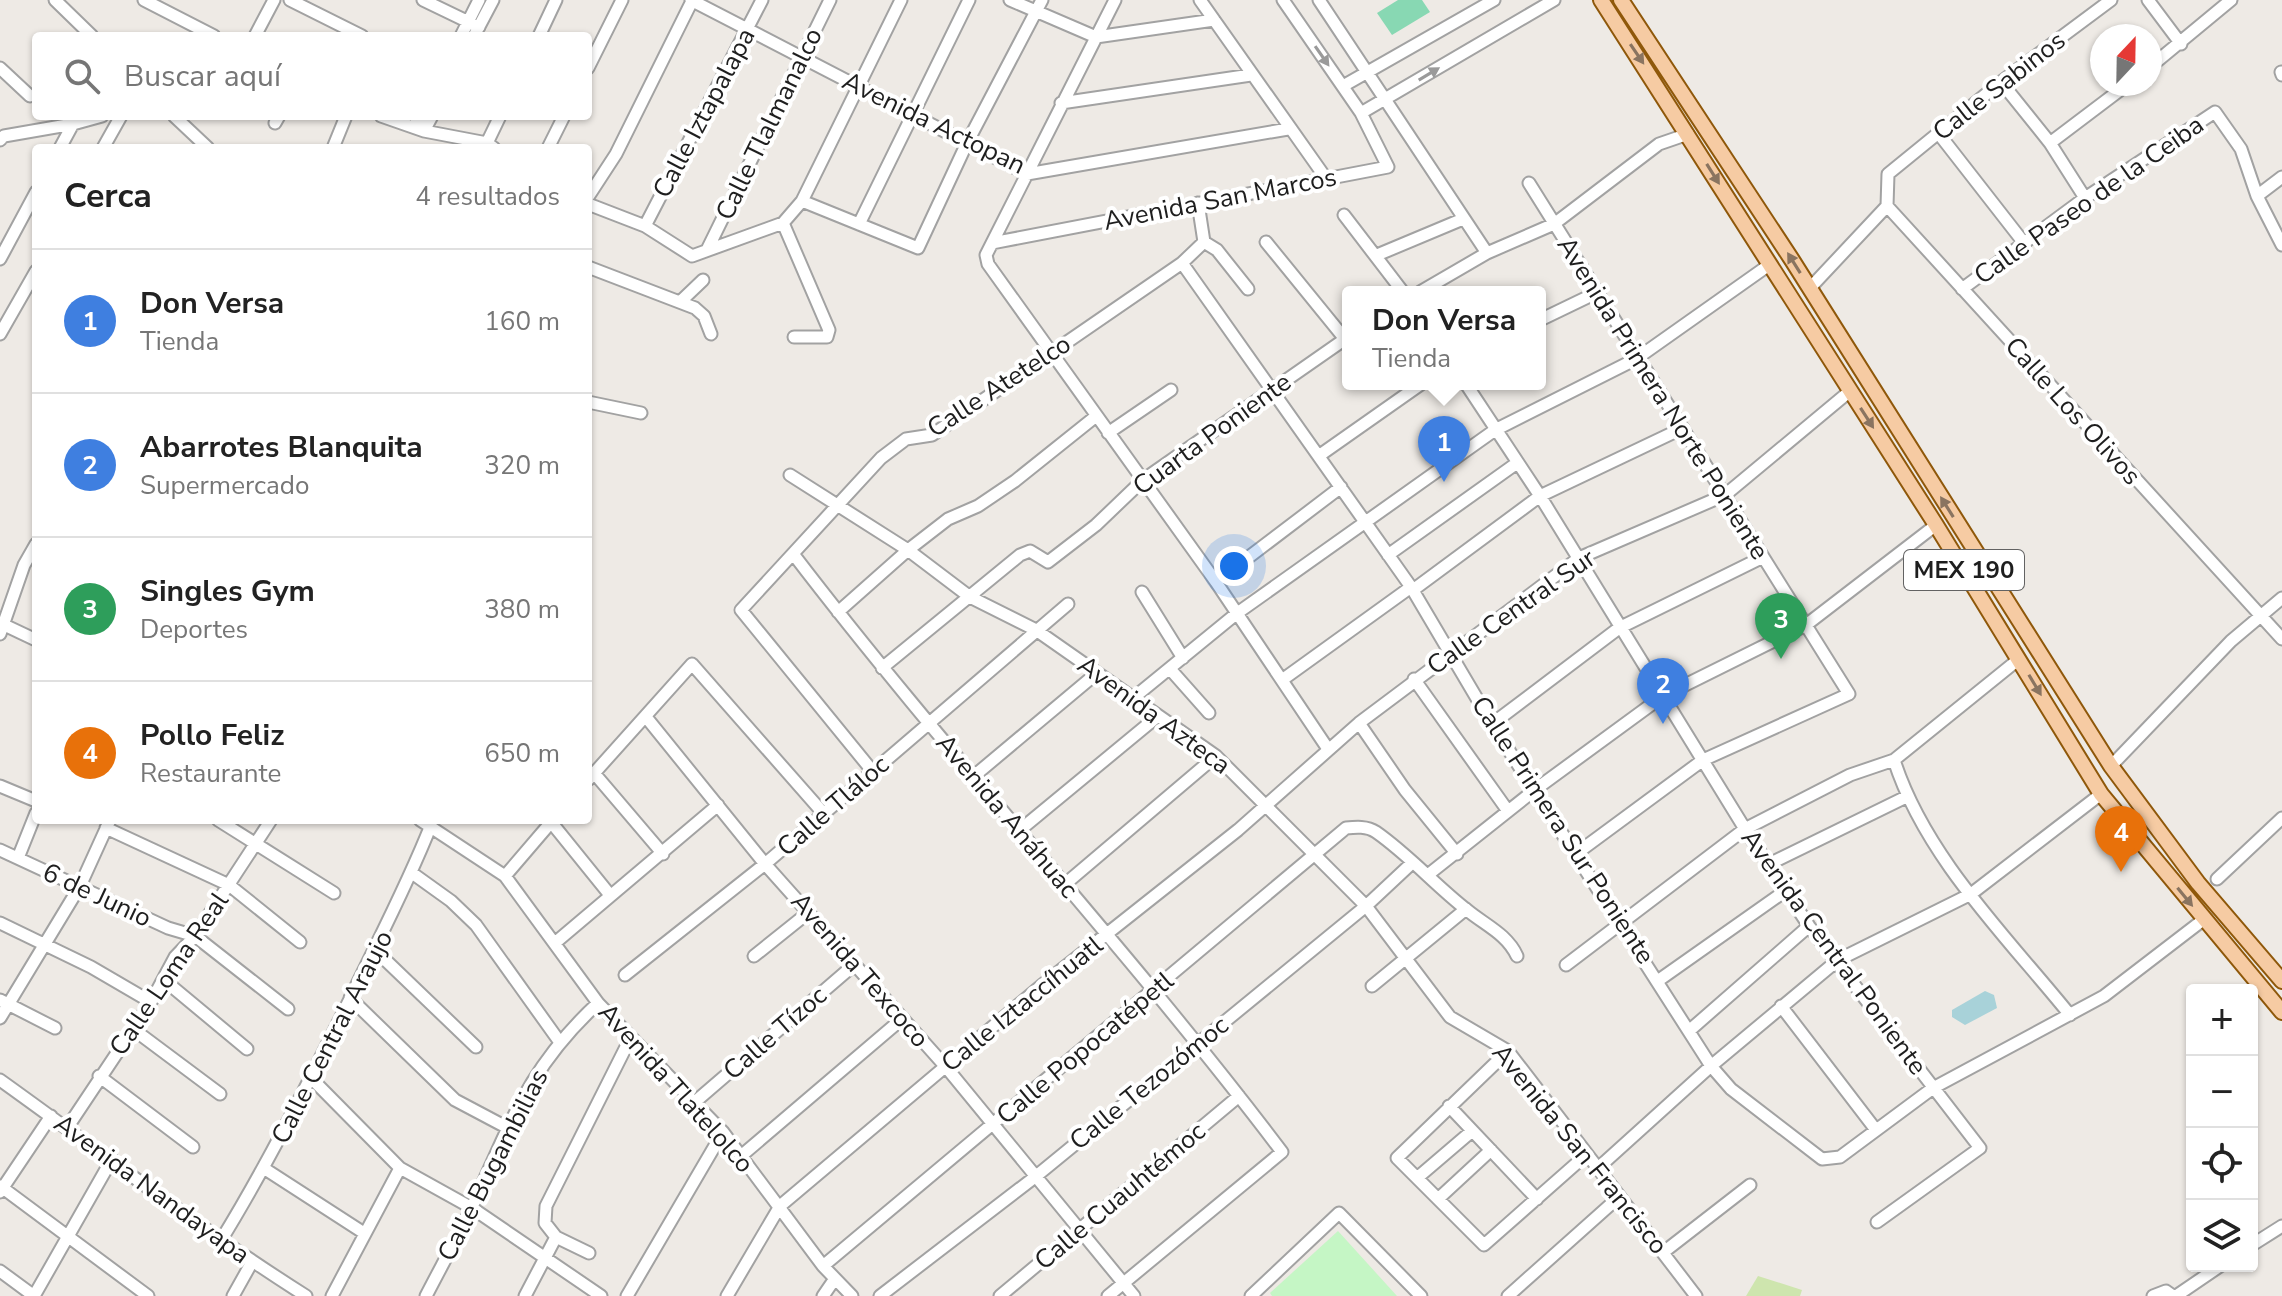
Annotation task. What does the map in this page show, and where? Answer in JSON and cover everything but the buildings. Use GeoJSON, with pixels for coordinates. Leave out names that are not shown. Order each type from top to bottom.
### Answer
{"type":"FeatureCollection","features":[{"type":"Feature","properties":{"kind":"main road","name":"MEX 190"},"geometry":{"type":"LineString","coordinates":[[1601,0],[1936,525],[2101,794],[2282,1012]]}},
{"type":"Feature","properties":{"kind":"main road","name":"MEX 190"},"geometry":{"type":"LineString","coordinates":[[1621,0],[1810,288],[2111,766],[2198,883],[2282,981]]}},
{"type":"Feature","properties":{"kind":"main road","name":"MEX 190"},"geometry":{"type":"LineString","coordinates":[[1628,0],[1684,94]]}},
{"type":"Feature","properties":{"kind":"street"},"geometry":{"type":"LineString","coordinates":[[55,0],[88,32]]}},
{"type":"Feature","properties":{"kind":"street"},"geometry":{"type":"LineString","coordinates":[[144,0],[191,31]]}},
{"type":"Feature","properties":{"kind":"street"},"geometry":{"type":"LineString","coordinates":[[257,32],[274,0]]}},
{"type":"Feature","properties":{"kind":"street"},"geometry":{"type":"LineString","coordinates":[[290,0],[354,32]]}},
{"type":"Feature","properties":{"kind":"street"},"geometry":{"type":"LineString","coordinates":[[423,0],[474,28]]}},
{"type":"Feature","properties":{"kind":"street"},"geometry":{"type":"LineString","coordinates":[[474,28],[479,0]]}},
{"type":"Feature","properties":{"kind":"street"},"geometry":{"type":"LineString","coordinates":[[474,28],[493,0]]}},
{"type":"Feature","properties":{"kind":"street"},"geometry":{"type":"LineString","coordinates":[[541,32],[556,0]]}},
{"type":"Feature","properties":{"kind":"street"},"geometry":{"type":"LineString","coordinates":[[592,60],[622,0]]}},
{"type":"Feature","properties":{"kind":"street"},"geometry":{"type":"LineString","coordinates":[[592,191],[616,154],[691,0]]}},
{"type":"Feature","properties":{"kind":"street","name":"Avenida Actopan"},"geometry":{"type":"LineString","coordinates":[[691,0],[1027,174],[1288,129]]}},
{"type":"Feature","properties":{"kind":"street","name":"Calle Iztapalapa"},"geometry":{"type":"LineString","coordinates":[[645,226],[762,0]]}},
{"type":"Feature","properties":{"kind":"street","name":"Calle Tlalmanalco"},"geometry":{"type":"LineString","coordinates":[[708,248],[830,0]]}},
{"type":"Feature","properties":{"kind":"street"},"geometry":{"type":"LineString","coordinates":[[592,206],[645,226],[692,256],[783,223],[802,201],[901,0]]}},
{"type":"Feature","properties":{"kind":"street"},"geometry":{"type":"LineString","coordinates":[[859,224],[969,0]]}},
{"type":"Feature","properties":{"kind":"street"},"geometry":{"type":"LineString","coordinates":[[1010,0],[1096,37],[1214,20]]}},
{"type":"Feature","properties":{"kind":"street"},"geometry":{"type":"LineString","coordinates":[[802,201],[918,248],[967,143],[1042,0]]}},
{"type":"Feature","properties":{"kind":"street"},"geometry":{"type":"LineString","coordinates":[[1115,0],[986,255],[988,264],[1216,582],[1328,749]]}},
{"type":"Feature","properties":{"kind":"street"},"geometry":{"type":"LineString","coordinates":[[1200,0],[1288,129],[1325,177]]}},
{"type":"Feature","properties":{"kind":"street"},"geometry":{"type":"LineString","coordinates":[[1283,0],[1361,113],[1554,0]]}},
{"type":"Feature","properties":{"kind":"street"},"geometry":{"type":"LineString","coordinates":[[1319,0],[1371,73],[1487,253]]}},
{"type":"Feature","properties":{"kind":"street"},"geometry":{"type":"LineString","coordinates":[[1343,86],[1371,73],[1494,0]]}},
{"type":"Feature","properties":{"kind":"street","name":"Calle Sabinos"},"geometry":{"type":"LineString","coordinates":[[1887,206],[1888,174],[2001,82],[2111,0]]}},
{"type":"Feature","properties":{"kind":"street"},"geometry":{"type":"LineString","coordinates":[[2148,0],[2181,44]]}},
{"type":"Feature","properties":{"kind":"street"},"geometry":{"type":"LineString","coordinates":[[2162,58],[2231,0]]}},
{"type":"Feature","properties":{"kind":"street"},"geometry":{"type":"LineString","coordinates":[[0,68],[30,96]]}},
{"type":"Feature","properties":{"kind":"street"},"geometry":{"type":"LineString","coordinates":[[1061,103],[1251,75]]}},
{"type":"Feature","properties":{"kind":"street"},"geometry":{"type":"LineString","coordinates":[[2001,82],[2050,143],[2085,198]]}},
{"type":"Feature","properties":{"kind":"street"},"geometry":{"type":"LineString","coordinates":[[2050,143],[2112,96]]}},
{"type":"Feature","properties":{"kind":"street","name":"Calle Paseo de la Ceiba"},"geometry":{"type":"LineString","coordinates":[[1962,289],[2085,198],[2215,112],[2241,149],[2257,196]]}},
{"type":"Feature","properties":{"kind":"street","name":"Avenida San Marcos"},"geometry":{"type":"LineString","coordinates":[[992,243],[1388,167],[1361,113]]}},
{"type":"Feature","properties":{"kind":"street"},"geometry":{"type":"LineString","coordinates":[[0,140],[4,136],[88,120]]}},
{"type":"Feature","properties":{"kind":"street"},"geometry":{"type":"LineString","coordinates":[[105,144],[119,120]]}},
{"type":"Feature","properties":{"kind":"street"},"geometry":{"type":"LineString","coordinates":[[178,120],[204,144]]}},
{"type":"Feature","properties":{"kind":"street"},"geometry":{"type":"LineString","coordinates":[[335,144],[344,120]]}},
{"type":"Feature","properties":{"kind":"street"},"geometry":{"type":"LineString","coordinates":[[398,120],[483,144]]}},
{"type":"Feature","properties":{"kind":"street"},"geometry":{"type":"LineString","coordinates":[[491,144],[499,120]]}},
{"type":"Feature","properties":{"kind":"street"},"geometry":{"type":"LineString","coordinates":[[550,144],[562,120]]}},
{"type":"Feature","properties":{"kind":"street"},"geometry":{"type":"LineString","coordinates":[[62,144],[73,124]]}},
{"type":"Feature","properties":{"kind":"street"},"geometry":{"type":"LineString","coordinates":[[1430,286],[1487,253],[1554,224],[1659,144],[1688,134]]}},
{"type":"Feature","properties":{"kind":"street"},"geometry":{"type":"LineString","coordinates":[[1939,134],[2024,243]]}},
{"type":"Feature","properties":{"kind":"street"},"geometry":{"type":"LineString","coordinates":[[2282,177],[2257,196],[2282,245]]}},
{"type":"Feature","properties":{"kind":"street","name":"Avenida Primera Norte Poniente"},"geometry":{"type":"LineString","coordinates":[[1529,183],[1636,359],[1683,428],[1761,558],[1849,694],[1703,760]]}},
{"type":"Feature","properties":{"kind":"street"},"geometry":{"type":"LineString","coordinates":[[0,259],[3,245],[32,198]]}},
{"type":"Feature","properties":{"kind":"street"},"geometry":{"type":"LineString","coordinates":[[1198,203],[1204,242],[1217,250],[1248,289]]}},
{"type":"Feature","properties":{"kind":"street"},"geometry":{"type":"LineString","coordinates":[[1810,288],[1887,206]]}},
{"type":"Feature","properties":{"kind":"street","name":"Calle Los Olivos"},"geometry":{"type":"LineString","coordinates":[[1887,206],[2282,639]]}},
{"type":"Feature","properties":{"kind":"street"},"geometry":{"type":"LineString","coordinates":[[1344,215],[1399,286]]}},
{"type":"Feature","properties":{"kind":"street"},"geometry":{"type":"LineString","coordinates":[[1377,255],[1463,219]]}},
{"type":"Feature","properties":{"kind":"street"},"geometry":{"type":"LineString","coordinates":[[783,223],[829,330],[827,337],[821,339],[794,337]]}},
{"type":"Feature","properties":{"kind":"street","name":"Calle Atetelco"},"geometry":{"type":"LineString","coordinates":[[874,773],[741,610],[881,458],[906,439],[932,435],[1182,263],[1204,242]]}},
{"type":"Feature","properties":{"kind":"street"},"geometry":{"type":"LineString","coordinates":[[1266,242],[1342,332]]}},
{"type":"Feature","properties":{"kind":"street","name":"Calle Primera Sur Poniente"},"geometry":{"type":"LineString","coordinates":[[1182,263],[1273,387],[1412,589],[1492,724],[1659,980],[1711,1066],[1756,1110],[1822,1159],[1840,1157],[1876,1130]]}},
{"type":"Feature","properties":{"kind":"street"},"geometry":{"type":"LineString","coordinates":[[1132,699],[1236,614],[1495,430],[1636,359],[1769,265]]}},
{"type":"Feature","properties":{"kind":"street"},"geometry":{"type":"LineString","coordinates":[[592,268],[681,301],[704,316],[711,334]]}},
{"type":"Feature","properties":{"kind":"street"},"geometry":{"type":"LineString","coordinates":[[0,334],[32,278]]}},
{"type":"Feature","properties":{"kind":"street"},"geometry":{"type":"LineString","coordinates":[[681,301],[703,280]]}},
{"type":"Feature","properties":{"kind":"street"},"geometry":{"type":"LineString","coordinates":[[1546,317],[1596,293]]}},
{"type":"Feature","properties":{"kind":"street","name":"Cuarta Poniente"},"geometry":{"type":"LineString","coordinates":[[970,597],[1020,555],[1030,551],[1048,562],[1096,525],[1143,480],[1342,342]]}},
{"type":"Feature","properties":{"kind":"street"},"geometry":{"type":"LineString","coordinates":[[1108,433],[1171,390]]}},
{"type":"Feature","properties":{"kind":"street"},"geometry":{"type":"LineString","coordinates":[[1320,455],[1412,390]]}},
{"type":"Feature","properties":{"kind":"street","name":"Avenida Central Poniente"},"geometry":{"type":"LineString","coordinates":[[1470,390],[1540,496],[1619,628],[1809,926],[1980,1148],[1877,1222]]}},
{"type":"Feature","properties":{"kind":"street","name":"Calle Central Sur"},"geometry":{"type":"LineString","coordinates":[[1267,804],[1414,679],[1579,558],[1725,495],[1850,391]]}},
{"type":"Feature","properties":{"kind":"street"},"geometry":{"type":"LineString","coordinates":[[592,403],[641,413]]}},
{"type":"Feature","properties":{"kind":"street"},"geometry":{"type":"LineString","coordinates":[[838,612],[948,519],[978,506],[1015,481],[1095,417]]}},
{"type":"Feature","properties":{"kind":"street"},"geometry":{"type":"LineString","coordinates":[[1282,680],[1540,496],[1683,428]]}},
{"type":"Feature","properties":{"kind":"street"},"geometry":{"type":"LineString","coordinates":[[1388,555],[1517,463]]}},
{"type":"Feature","properties":{"kind":"street","name":"Avenida Azteca"},"geometry":{"type":"LineString","coordinates":[[790,475],[908,550],[970,597],[1036,630],[1216,756],[1366,906],[1450,1017]]}},
{"type":"Feature","properties":{"kind":"street"},"geometry":{"type":"LineString","coordinates":[[1216,582],[1341,487]]}},
{"type":"Feature","properties":{"kind":"street"},"geometry":{"type":"LineString","coordinates":[[1429,874],[1536,789],[1663,696],[1806,625],[1936,525]]}},
{"type":"Feature","properties":{"kind":"street"},"geometry":{"type":"LineString","coordinates":[[32,551],[1,627],[32,639]]}},
{"type":"Feature","properties":{"kind":"street","name":"Avenida Anáhuac"},"geometry":{"type":"LineString","coordinates":[[794,555],[882,668],[1020,830],[1282,1152],[1124,1283]]}},
{"type":"Feature","properties":{"kind":"street"},"geometry":{"type":"LineString","coordinates":[[1492,724],[1619,628],[1761,558]]}},
{"type":"Feature","properties":{"kind":"street"},"geometry":{"type":"LineString","coordinates":[[1142,592],[1183,658]]}},
{"type":"Feature","properties":{"kind":"street"},"geometry":{"type":"LineString","coordinates":[[882,668],[970,597]]}},
{"type":"Feature","properties":{"kind":"street"},"geometry":{"type":"LineString","coordinates":[[2111,766],[2259,617],[2282,598]]}},
{"type":"Feature","properties":{"kind":"street","name":"Calle Tláloc"},"geometry":{"type":"LineString","coordinates":[[625,975],[874,773],[928,721],[1068,604]]}},
{"type":"Feature","properties":{"kind":"street"},"geometry":{"type":"LineString","coordinates":[[1566,965],[1745,829],[1850,775],[1894,760],[2019,659]]}},
{"type":"Feature","properties":{"kind":"street"},"geometry":{"type":"LineString","coordinates":[[592,775],[692,664],[824,814]]}},
{"type":"Feature","properties":{"kind":"street"},"geometry":{"type":"LineString","coordinates":[[1170,669],[1209,713]]}},
{"type":"Feature","properties":{"kind":"street"},"geometry":{"type":"LineString","coordinates":[[974,776],[1097,673]]}},
{"type":"Feature","properties":{"kind":"street"},"geometry":{"type":"LineString","coordinates":[[1414,679],[1508,811]]}},
{"type":"Feature","properties":{"kind":"street"},"geometry":{"type":"LineString","coordinates":[[1020,830],[1158,716]]}},
{"type":"Feature","properties":{"kind":"street","name":"Avenida Texcoco"},"geometry":{"type":"LineString","coordinates":[[646,717],[765,864],[946,1067],[1134,1296]]}},
{"type":"Feature","properties":{"kind":"street"},"geometry":{"type":"LineString","coordinates":[[1359,723],[1405,790],[1457,854]]}},
{"type":"Feature","properties":{"kind":"street"},"geometry":{"type":"LineString","coordinates":[[1064,885],[1216,756]]}},
{"type":"Feature","properties":{"kind":"street"},"geometry":{"type":"LineString","coordinates":[[1577,853],[1703,760]]}},
{"type":"Feature","properties":{"kind":"street"},"geometry":{"type":"LineString","coordinates":[[1894,760],[1906,797],[1971,894],[2070,1015]]}},
{"type":"Feature","properties":{"kind":"street"},"geometry":{"type":"LineString","coordinates":[[592,777],[663,854]]}},
{"type":"Feature","properties":{"kind":"street"},"geometry":{"type":"LineString","coordinates":[[0,786],[32,799]]}},
{"type":"Feature","properties":{"kind":"street"},"geometry":{"type":"LineString","coordinates":[[1597,1169],[1711,1066],[1838,960],[1971,894],[2101,794]]}},
{"type":"Feature","properties":{"kind":"street"},"geometry":{"type":"LineString","coordinates":[[1769,864],[1906,797]]}},
{"type":"Feature","properties":{"kind":"street","name":"Calle Iztaccíhuatl"},"geometry":{"type":"LineString","coordinates":[[727,1296],[780,1206],[1267,804]]}},
{"type":"Feature","properties":{"kind":"street"},"geometry":{"type":"LineString","coordinates":[[556,942],[718,805]]}},
{"type":"Feature","properties":{"kind":"street"},"geometry":{"type":"LineString","coordinates":[[2217,879],[2282,818]]}},
{"type":"Feature","properties":{"kind":"street"},"geometry":{"type":"LineString","coordinates":[[18,858],[32,823]]}},
{"type":"Feature","properties":{"kind":"street"},"geometry":{"type":"LineString","coordinates":[[0,1018],[5,1002],[46,945],[80,886],[108,824],[229,885],[300,942]]}},
{"type":"Feature","properties":{"kind":"street"},"geometry":{"type":"LineString","coordinates":[[224,824],[334,893]]}},
{"type":"Feature","properties":{"kind":"street","name":"Calle Loma Real"},"geometry":{"type":"LineString","coordinates":[[67,1128],[151,1002],[175,957],[195,936],[268,824]]}},
{"type":"Feature","properties":{"kind":"street","name":"Calle Central Araujo"},"geometry":{"type":"LineString","coordinates":[[220,1242],[265,1169],[376,951],[412,873],[425,824]]}},
{"type":"Feature","properties":{"kind":"street","name":"Avenida Tlatelolco"},"geometry":{"type":"LineString","coordinates":[[429,824],[505,876],[598,1003],[723,1132],[834,1280],[852,1296]]}},
{"type":"Feature","properties":{"kind":"street"},"geometry":{"type":"LineString","coordinates":[[505,876],[549,824]]}},
{"type":"Feature","properties":{"kind":"street"},"geometry":{"type":"LineString","coordinates":[[554,824],[610,895]]}},
{"type":"Feature","properties":{"kind":"street","name":"Calle Popocatépetl"},"geometry":{"type":"LineString","coordinates":[[823,1266],[1346,828],[1373,830],[1412,863]]}},
{"type":"Feature","properties":{"kind":"street","name":"6 de Junio"},"geometry":{"type":"LineString","coordinates":[[0,850],[168,928],[195,936],[288,1009]]}},
{"type":"Feature","properties":{"kind":"street"},"geometry":{"type":"LineString","coordinates":[[1412,863],[1429,874],[1466,909],[1498,931],[1512,944],[1517,956]]}},
{"type":"Feature","properties":{"kind":"street","name":"Calle Tezozómoc"},"geometry":{"type":"LineString","coordinates":[[880,1296],[1035,1177],[1366,906],[1412,863]]}},
{"type":"Feature","properties":{"kind":"street"},"geometry":{"type":"LineString","coordinates":[[412,873],[451,901],[476,925],[559,1041]]}},
{"type":"Feature","properties":{"kind":"street"},"geometry":{"type":"LineString","coordinates":[[1659,980],[1788,889]]}},
{"type":"Feature","properties":{"kind":"street"},"geometry":{"type":"LineString","coordinates":[[1372,986],[1466,909]]}},
{"type":"Feature","properties":{"kind":"street"},"geometry":{"type":"LineString","coordinates":[[754,956],[809,912]]}},
{"type":"Feature","properties":{"kind":"street"},"geometry":{"type":"LineString","coordinates":[[1781,1006],[1876,1130],[1933,1088],[2104,996],[2203,920]]}},
{"type":"Feature","properties":{"kind":"street"},"geometry":{"type":"LineString","coordinates":[[0,923],[151,1002]]}},
{"type":"Feature","properties":{"kind":"street"},"geometry":{"type":"LineString","coordinates":[[1690,1030],[1809,926]]}},
{"type":"Feature","properties":{"kind":"street"},"geometry":{"type":"LineString","coordinates":[[376,951],[476,1047]]}},
{"type":"Feature","properties":{"kind":"street","name":"Calle Tízoc"},"geometry":{"type":"LineString","coordinates":[[696,1101],[855,964]]}},
{"type":"Feature","properties":{"kind":"street"},"geometry":{"type":"LineString","coordinates":[[164,980],[247,1049]]}},
{"type":"Feature","properties":{"kind":"street"},"geometry":{"type":"LineString","coordinates":[[350,998],[455,1100],[506,1127]]}},
{"type":"Feature","properties":{"kind":"street"},"geometry":{"type":"LineString","coordinates":[[5,1002],[55,1028]]}},
{"type":"Feature","properties":{"kind":"street","name":"Calle Bugambilias"},"geometry":{"type":"LineString","coordinates":[[426,1296],[472,1208],[506,1127],[559,1041],[598,1003]]}},
{"type":"Feature","properties":{"kind":"street","name":"Avenida San Francisco"},"geometry":{"type":"LineString","coordinates":[[1450,1017],[1508,1051],[1586,1155],[1665,1251],[1696,1296]]}},
{"type":"Feature","properties":{"kind":"street"},"geometry":{"type":"LineString","coordinates":[[741,1156],[903,1018]]}},
{"type":"Feature","properties":{"kind":"street"},"geometry":{"type":"LineString","coordinates":[[133,1029],[220,1094]]}},
{"type":"Feature","properties":{"kind":"street"},"geometry":{"type":"LineString","coordinates":[[589,1253],[556,1237],[545,1223],[546,1206],[631,1037]]}},
{"type":"Feature","properties":{"kind":"street"},"geometry":{"type":"LineString","coordinates":[[1508,1051],[1397,1158],[1484,1245],[1586,1155]]}},
{"type":"Feature","properties":{"kind":"street"},"geometry":{"type":"LineString","coordinates":[[99,1076],[193,1147]]}},
{"type":"Feature","properties":{"kind":"street"},"geometry":{"type":"LineString","coordinates":[[312,1079],[400,1168],[472,1208],[601,1296]]}},
{"type":"Feature","properties":{"kind":"street","name":"Avenida Nandayapa"},"geometry":{"type":"LineString","coordinates":[[0,1080],[112,1159],[220,1242],[306,1296]]}},
{"type":"Feature","properties":{"kind":"street","name":"Calle Cuauhtémoc"},"geometry":{"type":"LineString","coordinates":[[1000,1296],[1239,1096]]}},
{"type":"Feature","properties":{"kind":"street"},"geometry":{"type":"LineString","coordinates":[[1449,1106],[1537,1199]]}},
{"type":"Feature","properties":{"kind":"street"},"geometry":{"type":"LineString","coordinates":[[51,1116],[1,1189],[141,1294]]}},
{"type":"Feature","properties":{"kind":"street"},"geometry":{"type":"LineString","coordinates":[[1417,1178],[1472,1131]]}},
{"type":"Feature","properties":{"kind":"street"},"geometry":{"type":"LineString","coordinates":[[627,1296],[723,1132]]}},
{"type":"Feature","properties":{"kind":"street"},"geometry":{"type":"LineString","coordinates":[[1438,1199],[1491,1150]]}},
{"type":"Feature","properties":{"kind":"street"},"geometry":{"type":"LineString","coordinates":[[0,1271],[34,1296],[112,1159]]}},
{"type":"Feature","properties":{"kind":"street"},"geometry":{"type":"LineString","coordinates":[[332,1296],[400,1168]]}},
{"type":"Feature","properties":{"kind":"street"},"geometry":{"type":"LineString","coordinates":[[265,1169],[364,1233]]}},
{"type":"Feature","properties":{"kind":"street"},"geometry":{"type":"LineString","coordinates":[[1665,1251],[1750,1185]]}},
{"type":"Feature","properties":{"kind":"street"},"geometry":{"type":"LineString","coordinates":[[1508,1296],[1619,1197]]}},
{"type":"Feature","properties":{"kind":"street"},"geometry":{"type":"LineString","coordinates":[[1254,1295],[1339,1213],[1421,1296]]}},
{"type":"Feature","properties":{"kind":"street"},"geometry":{"type":"LineString","coordinates":[[2258,1241],[2282,1226]]}},
{"type":"Feature","properties":{"kind":"street"},"geometry":{"type":"LineString","coordinates":[[525,1296],[556,1237]]}},
{"type":"Feature","properties":{"kind":"street"},"geometry":{"type":"LineString","coordinates":[[233,1296],[252,1262]]}},
{"type":"Feature","properties":{"kind":"street"},"geometry":{"type":"LineString","coordinates":[[2153,1296],[2166,1291],[2175,1296],[2211,1272]]}},
{"type":"Feature","properties":{"kind":"street"},"geometry":{"type":"LineString","coordinates":[[823,1296],[834,1280]]}},
{"type":"Feature","properties":{"kind":"street"},"geometry":{"type":"LineString","coordinates":[[1108,1296],[1124,1283]]}},
{"type":"Feature","properties":{"kind":"green space"},"geometry":{"type":"Polygon","coordinates":[[[1398,0],[1422,0],[1430,12],[1392,35],[1377,13],[1398,0]]]}},
{"type":"Feature","properties":{"kind":"green space"},"geometry":{"type":"Polygon","coordinates":[[[1338,1231],[1397,1296],[1272,1296],[1270,1293],[1338,1231]]]}},
{"type":"Feature","properties":{"kind":"green space"},"geometry":{"type":"Polygon","coordinates":[[[1758,1276],[1802,1290],[1800,1296],[1746,1296],[1758,1276]]]}},
{"type":"Feature","properties":{"kind":"water"},"geometry":{"type":"Polygon","coordinates":[[[1985,991],[1994,995],[1997,1008],[1965,1025],[1952,1017],[1952,1010],[1985,991]]]}},
{"type":"Feature","properties":{"kind":"place","name":"Don Versa"},"geometry":{"type":"Point","coordinates":[1444,482]}},
{"type":"Feature","properties":{"kind":"place","name":"Singles Gym"},"geometry":{"type":"Point","coordinates":[1781,659]}},
{"type":"Feature","properties":{"kind":"place","name":"Abarrotes Blanquita"},"geometry":{"type":"Point","coordinates":[1663,724]}},
{"type":"Feature","properties":{"kind":"place","name":"Pollo Feliz"},"geometry":{"type":"Point","coordinates":[2121,872]}}]}
